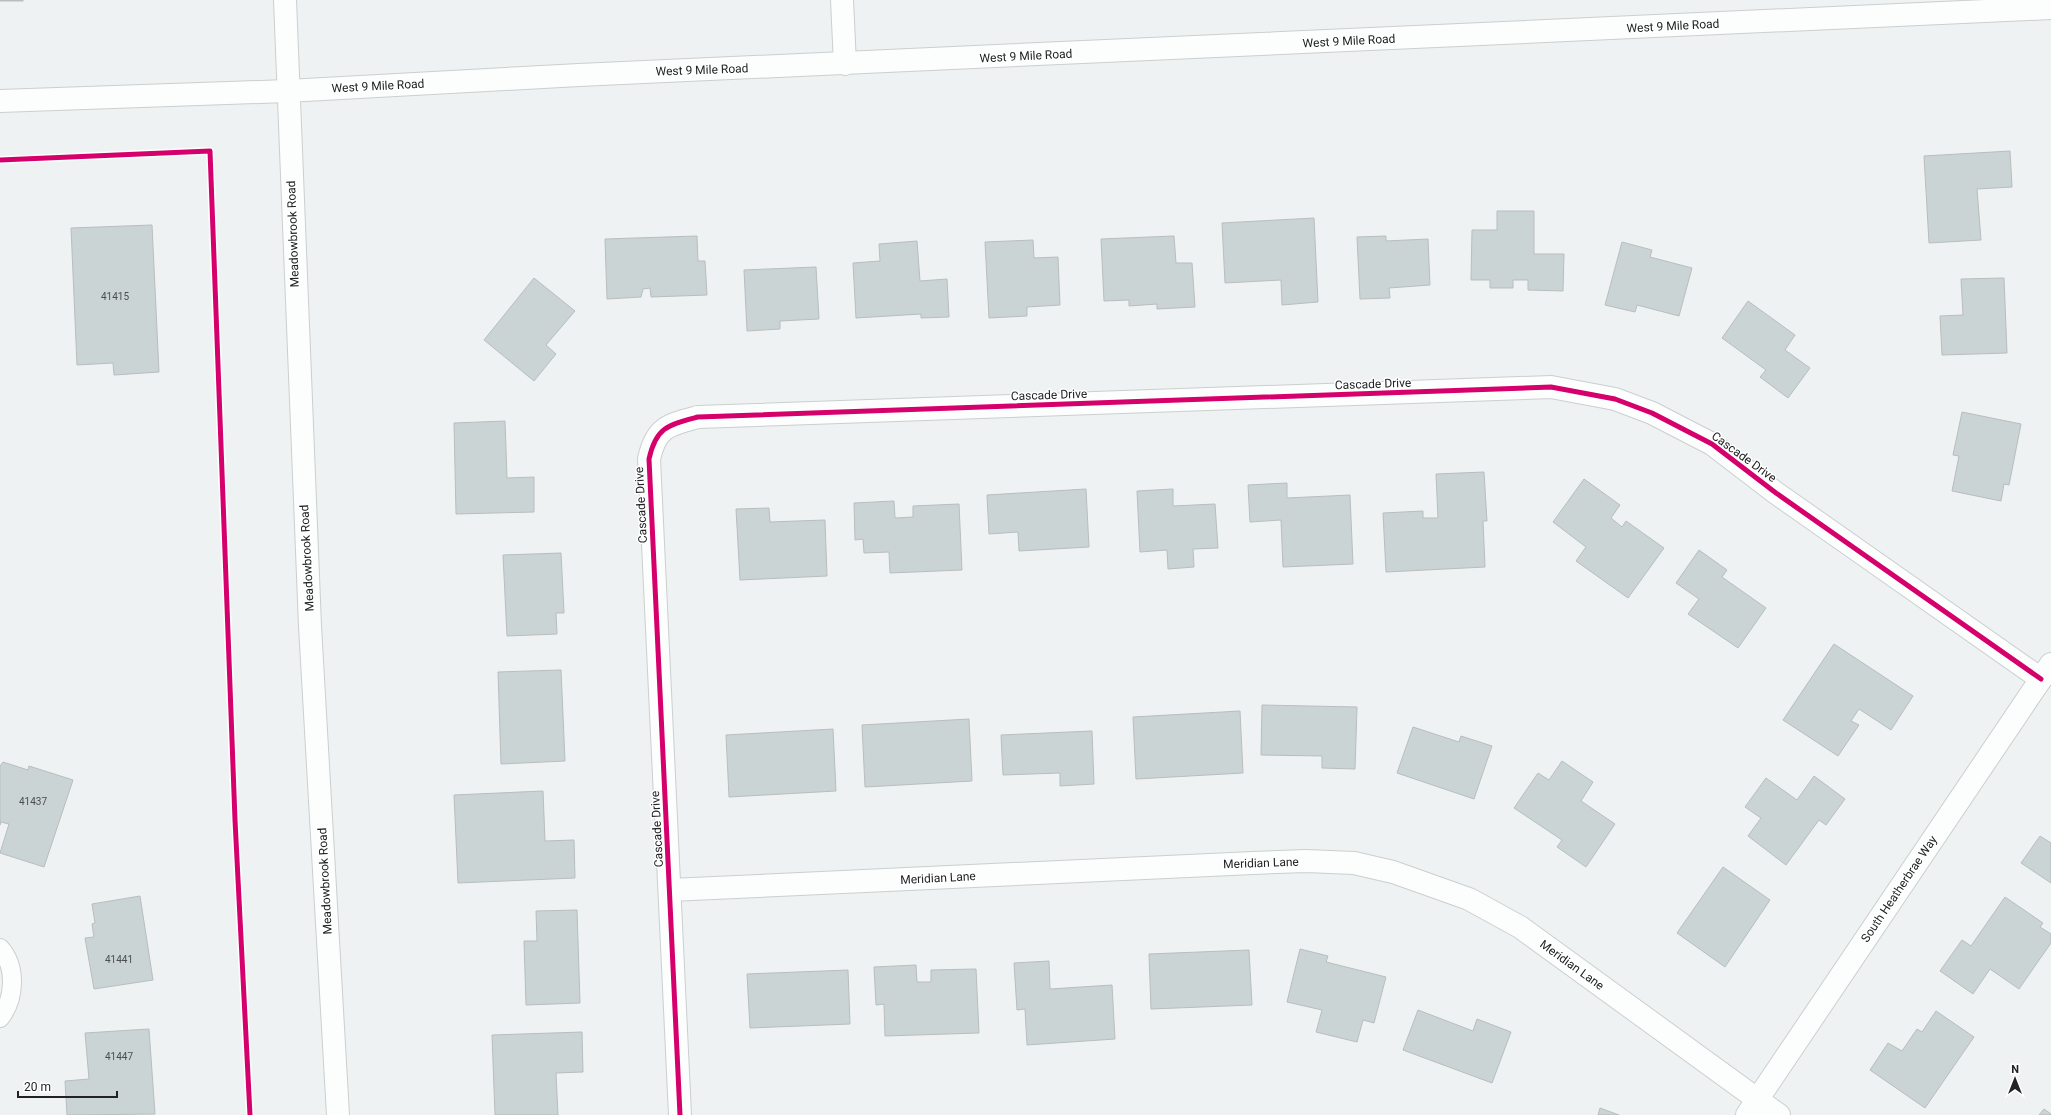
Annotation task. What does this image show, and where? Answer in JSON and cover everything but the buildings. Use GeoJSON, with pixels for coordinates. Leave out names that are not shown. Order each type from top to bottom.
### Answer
{"type":"FeatureCollection","features":[{"type":"Feature","properties":{"kind":"street","name":"Meadowbrook Road"},"geometry":{"type":"LineString","coordinates":[[285,0],[310,626],[338,1115]]}},
{"type":"Feature","properties":{"kind":"street"},"geometry":{"type":"LineString","coordinates":[[842,0],[844,64]]}},
{"type":"Feature","properties":{"kind":"street","name":"West 9 Mile Road"},"geometry":{"type":"LineString","coordinates":[[0,101],[288,91],[579,75],[2051,8]]}},
{"type":"Feature","properties":{"kind":"street","name":"Cascade Drive"},"geometry":{"type":"LineString","coordinates":[[680,1115],[649,460],[652,445],[661,431],[678,422],[698,417],[1551,387],[1615,399],[1652,413],[1712,444],[1776,493],[2046,672]]}},
{"type":"Feature","properties":{"kind":"street","name":"South Heatherbrae Way"},"geometry":{"type":"LineString","coordinates":[[1752,1107],[2046,672]]}},
{"type":"Feature","properties":{"kind":"street","name":"Meridian Lane"},"geometry":{"type":"LineString","coordinates":[[670,890],[1306,861],[1354,863],[1393,872],[1440,887],[1469,899],[1520,927],[1752,1107],[1779,1115]]}},
{"type":"Feature","properties":{"kind":"lane"},"geometry":{"type":"LineString","coordinates":[[0,948],[8,959],[11,968],[12,987],[8,1008],[0,1018]]}},
{"type":"Feature","properties":{"kind":"cycle path"},"geometry":{"type":"LineString","coordinates":[[0,160],[210,151],[235,820],[250,1115]]}},
{"type":"Feature","properties":{"kind":"cycle path"},"geometry":{"type":"LineString","coordinates":[[680,1115],[649,459],[655,440],[665,429],[679,422],[698,417],[1551,387],[1615,399],[1652,413],[1712,444],[1776,493],[2041,679]]}}]}
